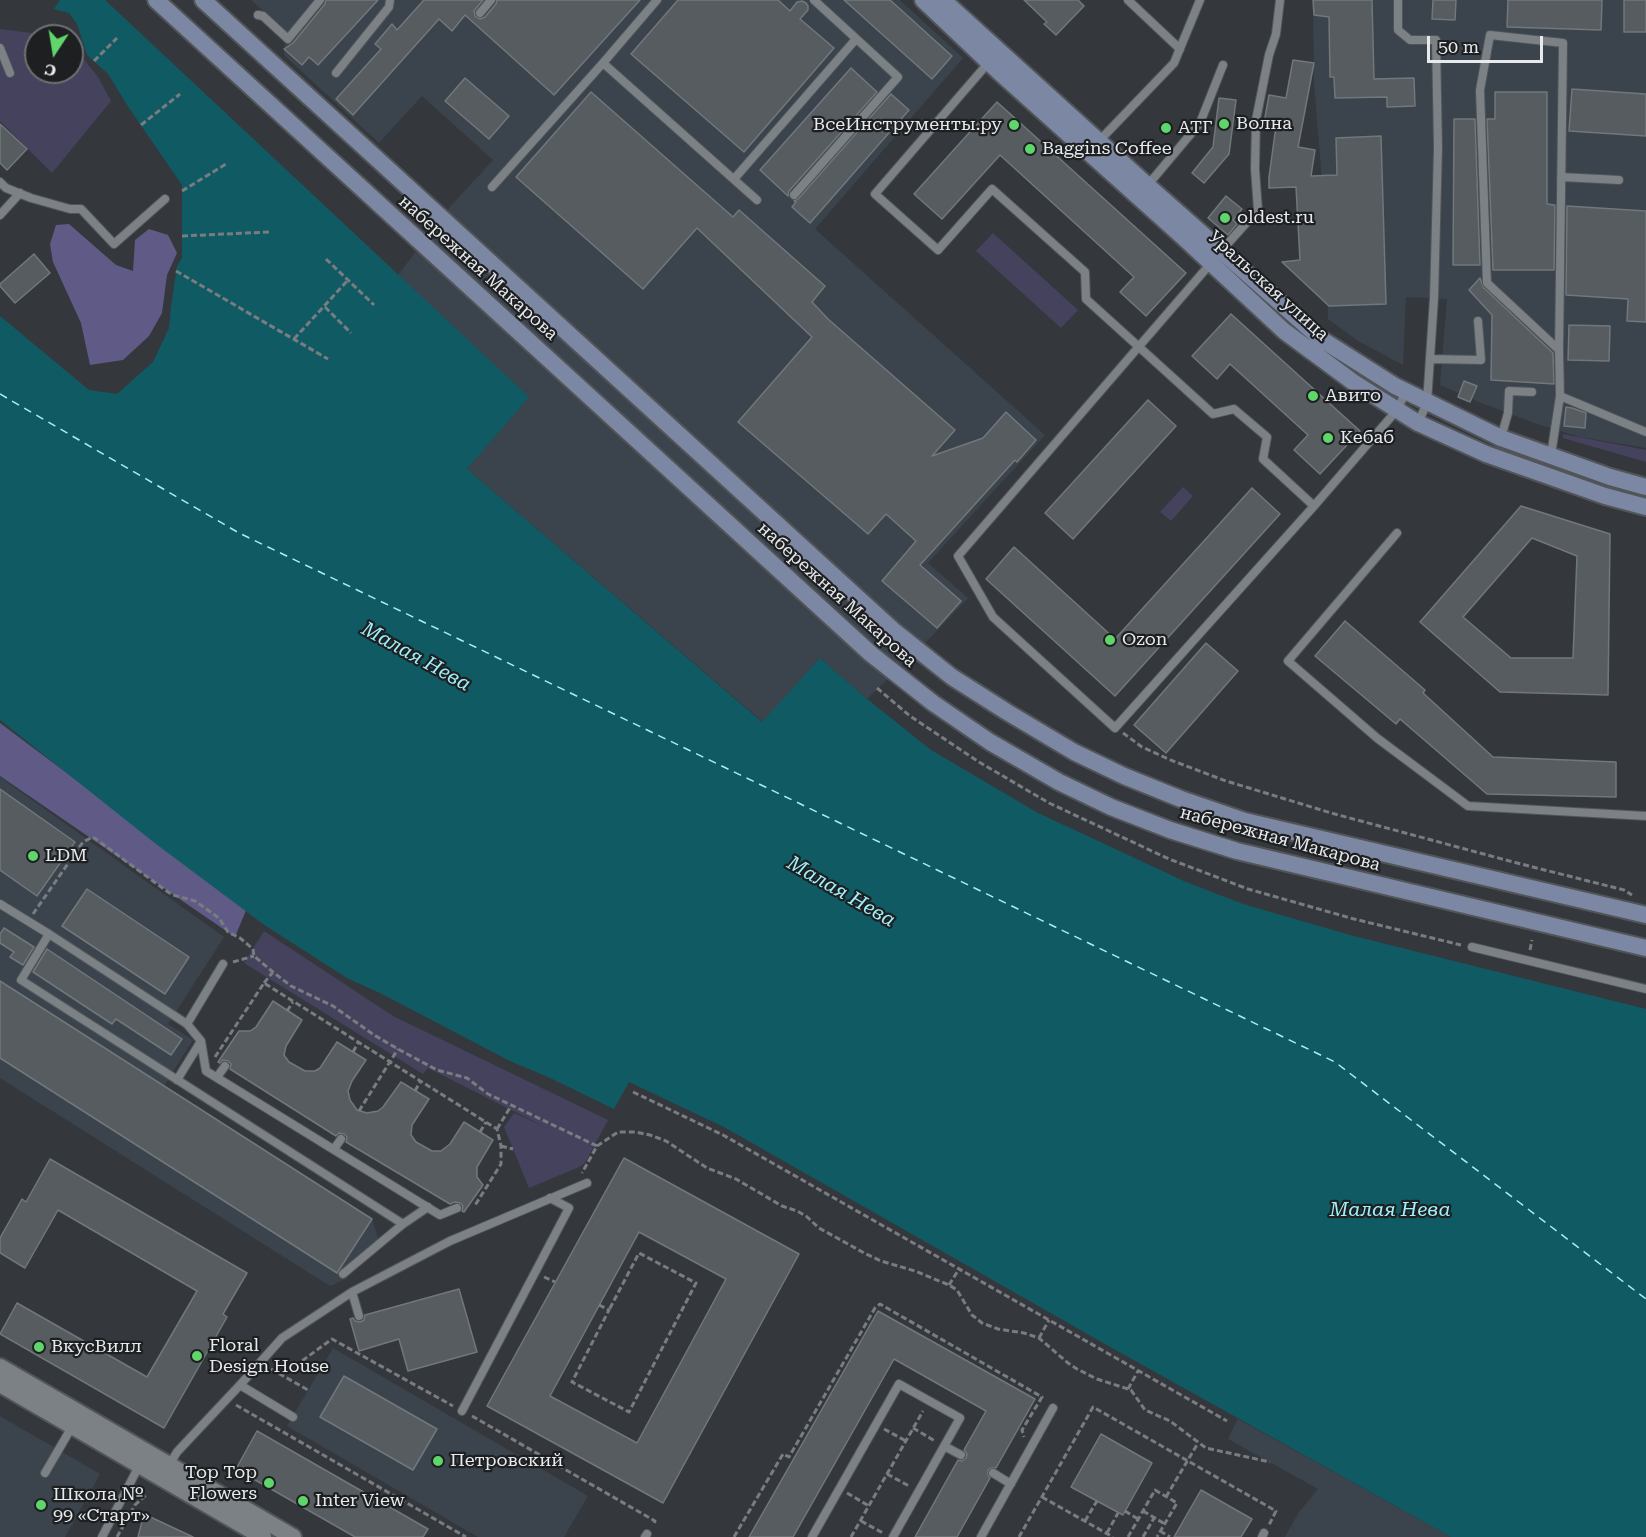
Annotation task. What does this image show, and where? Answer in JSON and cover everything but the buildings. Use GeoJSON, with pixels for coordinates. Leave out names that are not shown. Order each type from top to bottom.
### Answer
{"type":"FeatureCollection","features":[{"type":"Feature","properties":{"kind":"main road","name":"набережная Макарова"},"geometry":{"type":"LineString","coordinates":[[156,0],[871,654],[933,703],[990,742],[1059,782],[1111,807],[1170,830],[1259,857],[1646,948]]}},
{"type":"Feature","properties":{"kind":"main road","name":"набережная Макарова"},"geometry":{"type":"LineString","coordinates":[[203,0],[892,630],[952,677],[1007,712],[1074,752],[1124,776],[1245,821],[1646,915]]}},
{"type":"Feature","properties":{"kind":"main road","name":"Уральская улица"},"geometry":{"type":"LineString","coordinates":[[923,0],[989,62],[1143,191],[1216,256],[1321,339],[1406,392],[1501,438],[1610,477],[1646,487]]}},
{"type":"Feature","properties":{"kind":"main road","name":"Уральская улица"},"geometry":{"type":"LineString","coordinates":[[943,0],[1099,141],[1143,191]]}},
{"type":"Feature","properties":{"kind":"main road","name":"Уральская улица"},"geometry":{"type":"LineString","coordinates":[[1216,256],[1284,331],[1353,382],[1418,423],[1486,454],[1544,476],[1646,507]]}},
{"type":"Feature","properties":{"kind":"street"},"geometry":{"type":"LineString","coordinates":[[0,1367],[139,1466],[165,1472]]}},
{"type":"Feature","properties":{"kind":"street"},"geometry":{"type":"LineString","coordinates":[[0,1384],[76,1420],[262,1531],[293,1537]]}},
{"type":"Feature","properties":{"kind":"lane"},"geometry":{"type":"LineString","coordinates":[[258,15],[263,16],[288,39],[320,0]]}},
{"type":"Feature","properties":{"kind":"lane"},"geometry":{"type":"LineString","coordinates":[[336,73],[389,7],[390,0]]}},
{"type":"Feature","properties":{"kind":"lane"},"geometry":{"type":"LineString","coordinates":[[480,13],[491,0]]}},
{"type":"Feature","properties":{"kind":"lane"},"geometry":{"type":"LineString","coordinates":[[492,187],[657,0]]}},
{"type":"Feature","properties":{"kind":"lane"},"geometry":{"type":"LineString","coordinates":[[794,195],[898,77],[814,0]]}},
{"type":"Feature","properties":{"kind":"lane"},"geometry":{"type":"LineString","coordinates":[[1128,0],[1180,49]]}},
{"type":"Feature","properties":{"kind":"lane"},"geometry":{"type":"LineString","coordinates":[[1099,141],[1174,63],[1200,0]]}},
{"type":"Feature","properties":{"kind":"lane"},"geometry":{"type":"LineString","coordinates":[[1280,0],[1276,34],[1269,55],[1256,120],[1255,169],[1258,210],[958,556],[993,617],[1115,728],[1314,506],[1397,410],[1406,392]]}},
{"type":"Feature","properties":{"kind":"lane"},"geometry":{"type":"LineString","coordinates":[[1398,0],[1398,30],[1410,40],[1436,40],[1438,148],[1434,298],[1427,403],[1418,423]]}},
{"type":"Feature","properties":{"kind":"lane"},"geometry":{"type":"LineString","coordinates":[[1551,457],[1560,396],[1563,43],[1490,35],[1480,90],[1487,283],[1559,350]]}},
{"type":"Feature","properties":{"kind":"lane"},"geometry":{"type":"LineString","coordinates":[[734,179],[856,39]]}},
{"type":"Feature","properties":{"kind":"lane"},"geometry":{"type":"LineString","coordinates":[[0,48],[10,73]]}},
{"type":"Feature","properties":{"kind":"lane"},"geometry":{"type":"LineString","coordinates":[[989,62],[875,194],[939,250],[992,189],[1086,272],[1086,299],[1213,414],[1234,409],[1267,437],[1263,459],[1314,506]]}},
{"type":"Feature","properties":{"kind":"lane"},"geometry":{"type":"LineString","coordinates":[[603,63],[757,200]]}},
{"type":"Feature","properties":{"kind":"lane"},"geometry":{"type":"LineString","coordinates":[[1143,191],[1200,123],[1223,64]]}},
{"type":"Feature","properties":{"kind":"lane"},"geometry":{"type":"LineString","coordinates":[[1561,177],[1619,180]]}},
{"type":"Feature","properties":{"kind":"lane"},"geometry":{"type":"LineString","coordinates":[[0,182],[6,188],[20,193],[70,209],[81,209],[114,244],[165,199]]}},
{"type":"Feature","properties":{"kind":"lane"},"geometry":{"type":"LineString","coordinates":[[0,215],[20,193]]}},
{"type":"Feature","properties":{"kind":"lane"},"geometry":{"type":"LineString","coordinates":[[1430,359],[1481,360],[1478,321]]}},
{"type":"Feature","properties":{"kind":"lane"},"geometry":{"type":"LineString","coordinates":[[1501,438],[1508,413],[1509,391],[1532,392]]}},
{"type":"Feature","properties":{"kind":"lane"},"geometry":{"type":"LineString","coordinates":[[1560,396],[1646,432]]}},
{"type":"Feature","properties":{"kind":"lane"},"geometry":{"type":"LineString","coordinates":[[1397,533],[1288,661],[1377,738],[1468,806],[1646,816]]}},
{"type":"Feature","properties":{"kind":"lane"},"geometry":{"type":"LineString","coordinates":[[0,904],[187,1024],[201,1041],[206,1071],[440,1215],[457,1208]]}},
{"type":"Feature","properties":{"kind":"lane"},"geometry":{"type":"LineString","coordinates":[[49,934],[21,980],[403,1224]]}},
{"type":"Feature","properties":{"kind":"lane"},"geometry":{"type":"LineString","coordinates":[[1472,947],[1646,989]]}},
{"type":"Feature","properties":{"kind":"lane"},"geometry":{"type":"LineString","coordinates":[[187,1024],[223,964]]}},
{"type":"Feature","properties":{"kind":"lane"},"geometry":{"type":"LineString","coordinates":[[177,1080],[201,1041]]}},
{"type":"Feature","properties":{"kind":"lane"},"geometry":{"type":"LineString","coordinates":[[217,1077],[225,1066]]}},
{"type":"Feature","properties":{"kind":"lane"},"geometry":{"type":"LineString","coordinates":[[333,1149],[341,1139]]}},
{"type":"Feature","properties":{"kind":"lane"},"geometry":{"type":"LineString","coordinates":[[165,1472],[177,1452],[282,1338],[352,1292],[450,1240],[587,1183]]}},
{"type":"Feature","properties":{"kind":"lane"},"geometry":{"type":"LineString","coordinates":[[462,1411],[569,1208],[549,1198]]}},
{"type":"Feature","properties":{"kind":"lane"},"geometry":{"type":"LineString","coordinates":[[342,1274],[403,1224],[428,1208]]}},
{"type":"Feature","properties":{"kind":"lane"},"geometry":{"type":"LineString","coordinates":[[352,1292],[360,1316]]}},
{"type":"Feature","properties":{"kind":"lane"},"geometry":{"type":"LineString","coordinates":[[812,1537],[899,1384],[960,1418],[891,1537]]}},
{"type":"Feature","properties":{"kind":"lane"},"geometry":{"type":"LineString","coordinates":[[240,1385],[293,1417]]}},
{"type":"Feature","properties":{"kind":"lane"},"geometry":{"type":"LineString","coordinates":[[981,1537],[1053,1408]]}},
{"type":"Feature","properties":{"kind":"lane"},"geometry":{"type":"LineString","coordinates":[[45,1473],[76,1420]]}},
{"type":"Feature","properties":{"kind":"lane"},"geometry":{"type":"LineString","coordinates":[[945,1446],[961,1455]]}},
{"type":"Feature","properties":{"kind":"lane"},"geometry":{"type":"LineString","coordinates":[[102,1537],[139,1466]]}},
{"type":"Feature","properties":{"kind":"lane"},"geometry":{"type":"LineString","coordinates":[[993,1473],[1011,1484]]}},
{"type":"Feature","properties":{"kind":"path"},"geometry":{"type":"LineString","coordinates":[[94,61],[117,38]]}},
{"type":"Feature","properties":{"kind":"path"},"geometry":{"type":"LineString","coordinates":[[141,124],[180,94]]}},
{"type":"Feature","properties":{"kind":"path"},"geometry":{"type":"LineString","coordinates":[[182,191],[226,164]]}},
{"type":"Feature","properties":{"kind":"path"},"geometry":{"type":"LineString","coordinates":[[183,236],[269,232]]}},
{"type":"Feature","properties":{"kind":"path"},"geometry":{"type":"LineString","coordinates":[[326,259],[374,305]]}},
{"type":"Feature","properties":{"kind":"path"},"geometry":{"type":"LineString","coordinates":[[176,272],[328,359]]}},
{"type":"Feature","properties":{"kind":"path"},"geometry":{"type":"LineString","coordinates":[[294,339],[348,280]]}},
{"type":"Feature","properties":{"kind":"path"},"geometry":{"type":"LineString","coordinates":[[324,307],[351,333]]}},
{"type":"Feature","properties":{"kind":"path"},"geometry":{"type":"LineString","coordinates":[[1115,728],[1142,747],[1226,781],[1353,819],[1624,890],[1639,899]]}},
{"type":"Feature","properties":{"kind":"path"},"geometry":{"type":"LineString","coordinates":[[28,921],[83,842],[93,837],[168,892],[195,901],[219,918],[228,932],[253,949],[254,956],[291,986],[333,1006],[374,1035],[437,1070],[467,1078],[488,1094],[597,1146]]}},
{"type":"Feature","properties":{"kind":"path"},"geometry":{"type":"LineString","coordinates":[[223,964],[254,956]]}},
{"type":"Feature","properties":{"kind":"path"},"geometry":{"type":"LineString","coordinates":[[206,1071],[273,972]]}},
{"type":"Feature","properties":{"kind":"path"},"geometry":{"type":"LineString","coordinates":[[264,983],[497,1129],[501,1146],[501,1164],[474,1207]]}},
{"type":"Feature","properties":{"kind":"path"},"geometry":{"type":"LineString","coordinates":[[287,1011],[293,1002]]}},
{"type":"Feature","properties":{"kind":"path"},"geometry":{"type":"LineString","coordinates":[[353,1052],[358,1042]]}},
{"type":"Feature","properties":{"kind":"path"},"geometry":{"type":"LineString","coordinates":[[359,1111],[398,1049]]}},
{"type":"Feature","properties":{"kind":"path"},"geometry":{"type":"LineString","coordinates":[[415,1091],[421,1082]]}},
{"type":"Feature","properties":{"kind":"path"},"geometry":{"type":"LineString","coordinates":[[633,1092],[723,1135],[1227,1422]]}},
{"type":"Feature","properties":{"kind":"path"},"geometry":{"type":"LineString","coordinates":[[497,1129],[512,1106]]}},
{"type":"Feature","properties":{"kind":"path"},"geometry":{"type":"LineString","coordinates":[[480,1132],[486,1122]]}},
{"type":"Feature","properties":{"kind":"path"},"geometry":{"type":"LineString","coordinates":[[574,1188],[597,1146],[618,1132],[650,1135],[666,1142],[707,1168],[736,1179],[782,1206],[797,1211],[819,1228],[866,1254],[949,1285],[957,1290],[972,1315],[982,1323],[1039,1338],[1068,1363],[1086,1374],[1131,1390],[1145,1410],[1170,1421],[1206,1448],[1270,1462]]}},
{"type":"Feature","properties":{"kind":"path"},"geometry":{"type":"LineString","coordinates":[[501,1146],[513,1149]]}},
{"type":"Feature","properties":{"kind":"path"},"geometry":{"type":"LineString","coordinates":[[639,1252],[696,1282],[629,1412],[572,1382],[609,1310],[639,1252]]}},
{"type":"Feature","properties":{"kind":"path"},"geometry":{"type":"LineString","coordinates":[[949,1285],[959,1269]]}},
{"type":"Feature","properties":{"kind":"path"},"geometry":{"type":"LineString","coordinates":[[544,1277],[555,1282]]}},
{"type":"Feature","properties":{"kind":"path"},"geometry":{"type":"LineString","coordinates":[[599,1305],[609,1310]]}},
{"type":"Feature","properties":{"kind":"path"},"geometry":{"type":"LineString","coordinates":[[1039,1338],[1049,1320]]}},
{"type":"Feature","properties":{"kind":"path"},"geometry":{"type":"LineString","coordinates":[[295,1366],[332,1339],[655,1521],[646,1535]]}},
{"type":"Feature","properties":{"kind":"path"},"geometry":{"type":"LineString","coordinates":[[271,1369],[308,1390]]}},
{"type":"Feature","properties":{"kind":"path"},"geometry":{"type":"LineString","coordinates":[[1128,1389],[1138,1371]]}},
{"type":"Feature","properties":{"kind":"path"},"geometry":{"type":"LineString","coordinates":[[851,1537],[929,1400]]}},
{"type":"Feature","properties":{"kind":"path"},"geometry":{"type":"LineString","coordinates":[[236,1405],[466,1537]]}},
{"type":"Feature","properties":{"kind":"path"},"geometry":{"type":"LineString","coordinates":[[1019,1537],[1093,1407],[1276,1511],[1263,1535]]}},
{"type":"Feature","properties":{"kind":"path"},"geometry":{"type":"LineString","coordinates":[[876,1424],[906,1441]]}},
{"type":"Feature","properties":{"kind":"path"},"geometry":{"type":"LineString","coordinates":[[913,1428],[945,1446]]}},
{"type":"Feature","properties":{"kind":"path"},"geometry":{"type":"LineString","coordinates":[[1166,1497],[1198,1443]]}},
{"type":"Feature","properties":{"kind":"path"},"geometry":{"type":"LineString","coordinates":[[734,1537],[783,1454]]}},
{"type":"Feature","properties":{"kind":"path"},"geometry":{"type":"LineString","coordinates":[[887,1474],[919,1491]]}},
{"type":"Feature","properties":{"kind":"path"},"geometry":{"type":"LineString","coordinates":[[839,1489],[869,1506]]}},
{"type":"Feature","properties":{"kind":"path"},"geometry":{"type":"LineString","coordinates":[[1128,1537],[1155,1490],[1177,1503],[1157,1537]]}},
{"type":"Feature","properties":{"kind":"path"},"geometry":{"type":"LineString","coordinates":[[117,1537],[135,1505],[146,1495]]}},
{"type":"Feature","properties":{"kind":"path"},"geometry":{"type":"LineString","coordinates":[[1042,1497],[1113,1537]]}},
{"type":"Feature","properties":{"kind":"path"},"geometry":{"type":"LineString","coordinates":[[1085,1521],[1097,1501]]}},
{"type":"Feature","properties":{"kind":"path"},"geometry":{"type":"LineString","coordinates":[[1125,1511],[1138,1519]]}},
{"type":"Feature","properties":{"kind":"path"},"geometry":{"type":"LineString","coordinates":[[1143,1511],[1165,1524]]}},
{"type":"Feature","properties":{"kind":"path"},"geometry":{"type":"LineString","coordinates":[[1107,1533],[1118,1513]]}},
{"type":"Feature","properties":{"kind":"path"},"geometry":{"type":"LineString","coordinates":[[1143,1537],[1154,1517]]}},
{"type":"Feature","properties":{"kind":"path"},"geometry":{"type":"LineString","coordinates":[[861,1521],[891,1537]]}},
{"type":"Feature","properties":{"kind":"path"},"geometry":{"type":"LineString","coordinates":[[1160,1531],[1170,1537]]}},
{"type":"Feature","properties":{"kind":"shaded area"},"geometry":{"type":"Polygon","coordinates":[[[251,0],[900,0],[963,58],[815,229],[1045,435],[928,563],[968,598],[867,699],[820,658],[763,722],[467,469],[528,397],[398,275],[450,207],[493,160],[422,96],[379,143],[284,55],[285,30],[251,0]]]}},
{"type":"Feature","properties":{"kind":"shaded area"},"geometry":{"type":"Polygon","coordinates":[[[1313,0],[1646,0],[1646,448],[1580,437],[1537,424],[1440,385],[1447,299],[1406,297],[1403,365],[1358,341],[1328,319],[1324,205],[1314,82],[1313,0]]]}},
{"type":"Feature","properties":{"kind":"shaded area"},"geometry":{"type":"Polygon","coordinates":[[[0,29],[24,32],[24,84],[84,84],[84,60],[98,77],[111,101],[52,173],[0,121],[0,29]]]}},
{"type":"Feature","properties":{"kind":"shaded area"},"geometry":{"type":"Polygon","coordinates":[[[69,224],[116,265],[133,271],[135,240],[149,229],[168,235],[177,253],[167,275],[162,313],[149,336],[123,360],[90,365],[81,323],[53,262],[50,244],[56,225],[69,224]]]}},
{"type":"Feature","properties":{"kind":"shaded area"},"geometry":{"type":"Polygon","coordinates":[[[993,233],[1078,310],[1061,328],[976,251],[993,233]]]}},
{"type":"Feature","properties":{"kind":"shaded area"},"geometry":{"type":"Polygon","coordinates":[[[1563,434],[1646,450],[1646,462],[1563,438],[1563,434]]]}},
{"type":"Feature","properties":{"kind":"shaded area"},"geometry":{"type":"Polygon","coordinates":[[[1183,487],[1193,496],[1171,521],[1160,512],[1183,487]]]}},
{"type":"Feature","properties":{"kind":"shaded area"},"geometry":{"type":"Polygon","coordinates":[[[0,723],[247,908],[235,937],[0,776],[0,723]]]}},
{"type":"Feature","properties":{"kind":"shaded area"},"geometry":{"type":"Polygon","coordinates":[[[0,777],[224,937],[168,1024],[193,1040],[164,1086],[372,1219],[378,1238],[346,1279],[330,1286],[0,1078],[0,777]]]}},
{"type":"Feature","properties":{"kind":"shaded area"},"geometry":{"type":"Polygon","coordinates":[[[264,931],[393,1016],[608,1120],[585,1163],[529,1188],[504,1127],[514,1113],[547,1128],[428,1068],[423,1074],[244,963],[264,931]]]}},
{"type":"Feature","properties":{"kind":"shaded area","name":"Петровский"},"geometry":{"type":"Polygon","coordinates":[[[333,1348],[588,1496],[564,1537],[478,1537],[287,1426],[333,1348]]]}},
{"type":"Feature","properties":{"kind":"shaded area","name":"Школа № 99 «Старт»"},"geometry":{"type":"Polygon","coordinates":[[[0,1416],[100,1474],[65,1537],[0,1537],[0,1416]]]}},
{"type":"Feature","properties":{"kind":"shaded area"},"geometry":{"type":"Polygon","coordinates":[[[1238,1419],[1451,1537],[1285,1537],[1299,1512],[1318,1489],[1228,1439],[1238,1419]]]}},
{"type":"Feature","properties":{"kind":"water","name":"Малая Нева"},"geometry":{"type":"Polygon","coordinates":[[[60,0],[105,0],[529,397],[467,469],[762,722],[820,658],[931,750],[1038,813],[1186,882],[1243,904],[1350,935],[1646,1009],[1646,1537],[1451,1537],[1105,1344],[724,1127],[629,1082],[614,1109],[510,1061],[347,978],[263,924],[156,844],[0,720],[0,316],[89,390],[117,394],[153,362],[169,328],[177,266],[182,258],[182,185],[108,74],[87,55],[84,46],[84,24],[77,24],[69,13],[54,9],[60,0]]]}},
{"type":"Feature","properties":{"kind":"ferry route"},"geometry":{"type":"LineString","coordinates":[[0,394],[239,533],[1335,1062],[1646,1299]]}},
{"type":"Feature","properties":{"kind":"place","name":"Волна"},"geometry":{"type":"Point","coordinates":[1224,124]}},
{"type":"Feature","properties":{"kind":"place","name":"ВсеИнструменты.ру"},"geometry":{"type":"Point","coordinates":[1014,125]}},
{"type":"Feature","properties":{"kind":"place","name":"АТГ"},"geometry":{"type":"Point","coordinates":[1166,128]}},
{"type":"Feature","properties":{"kind":"place","name":"Baggins Coffee"},"geometry":{"type":"Point","coordinates":[1030,149]}},
{"type":"Feature","properties":{"kind":"place","name":"oldest.ru"},"geometry":{"type":"Point","coordinates":[1225,218]}},
{"type":"Feature","properties":{"kind":"place","name":"Авито"},"geometry":{"type":"Point","coordinates":[1313,396]}},
{"type":"Feature","properties":{"kind":"place","name":"Кебаб"},"geometry":{"type":"Point","coordinates":[1328,438]}},
{"type":"Feature","properties":{"kind":"place","name":"Ozon"},"geometry":{"type":"Point","coordinates":[1110,640]}},
{"type":"Feature","properties":{"kind":"place","name":"LDM"},"geometry":{"type":"Point","coordinates":[33,856]}},
{"type":"Feature","properties":{"kind":"place","name":"ВкусВилл"},"geometry":{"type":"Point","coordinates":[39,1347]}},
{"type":"Feature","properties":{"kind":"place","name":"Floral Design House"},"geometry":{"type":"Point","coordinates":[197,1356]}},
{"type":"Feature","properties":{"kind":"place","name":"Петровский"},"geometry":{"type":"Point","coordinates":[438,1461]}},
{"type":"Feature","properties":{"kind":"place","name":"Top Top Flowers"},"geometry":{"type":"Point","coordinates":[269,1483]}},
{"type":"Feature","properties":{"kind":"place","name":"Inter View"},"geometry":{"type":"Point","coordinates":[303,1501]}},
{"type":"Feature","properties":{"kind":"place","name":"Школа № 99 «Старт»"},"geometry":{"type":"Point","coordinates":[41,1505]}}]}
